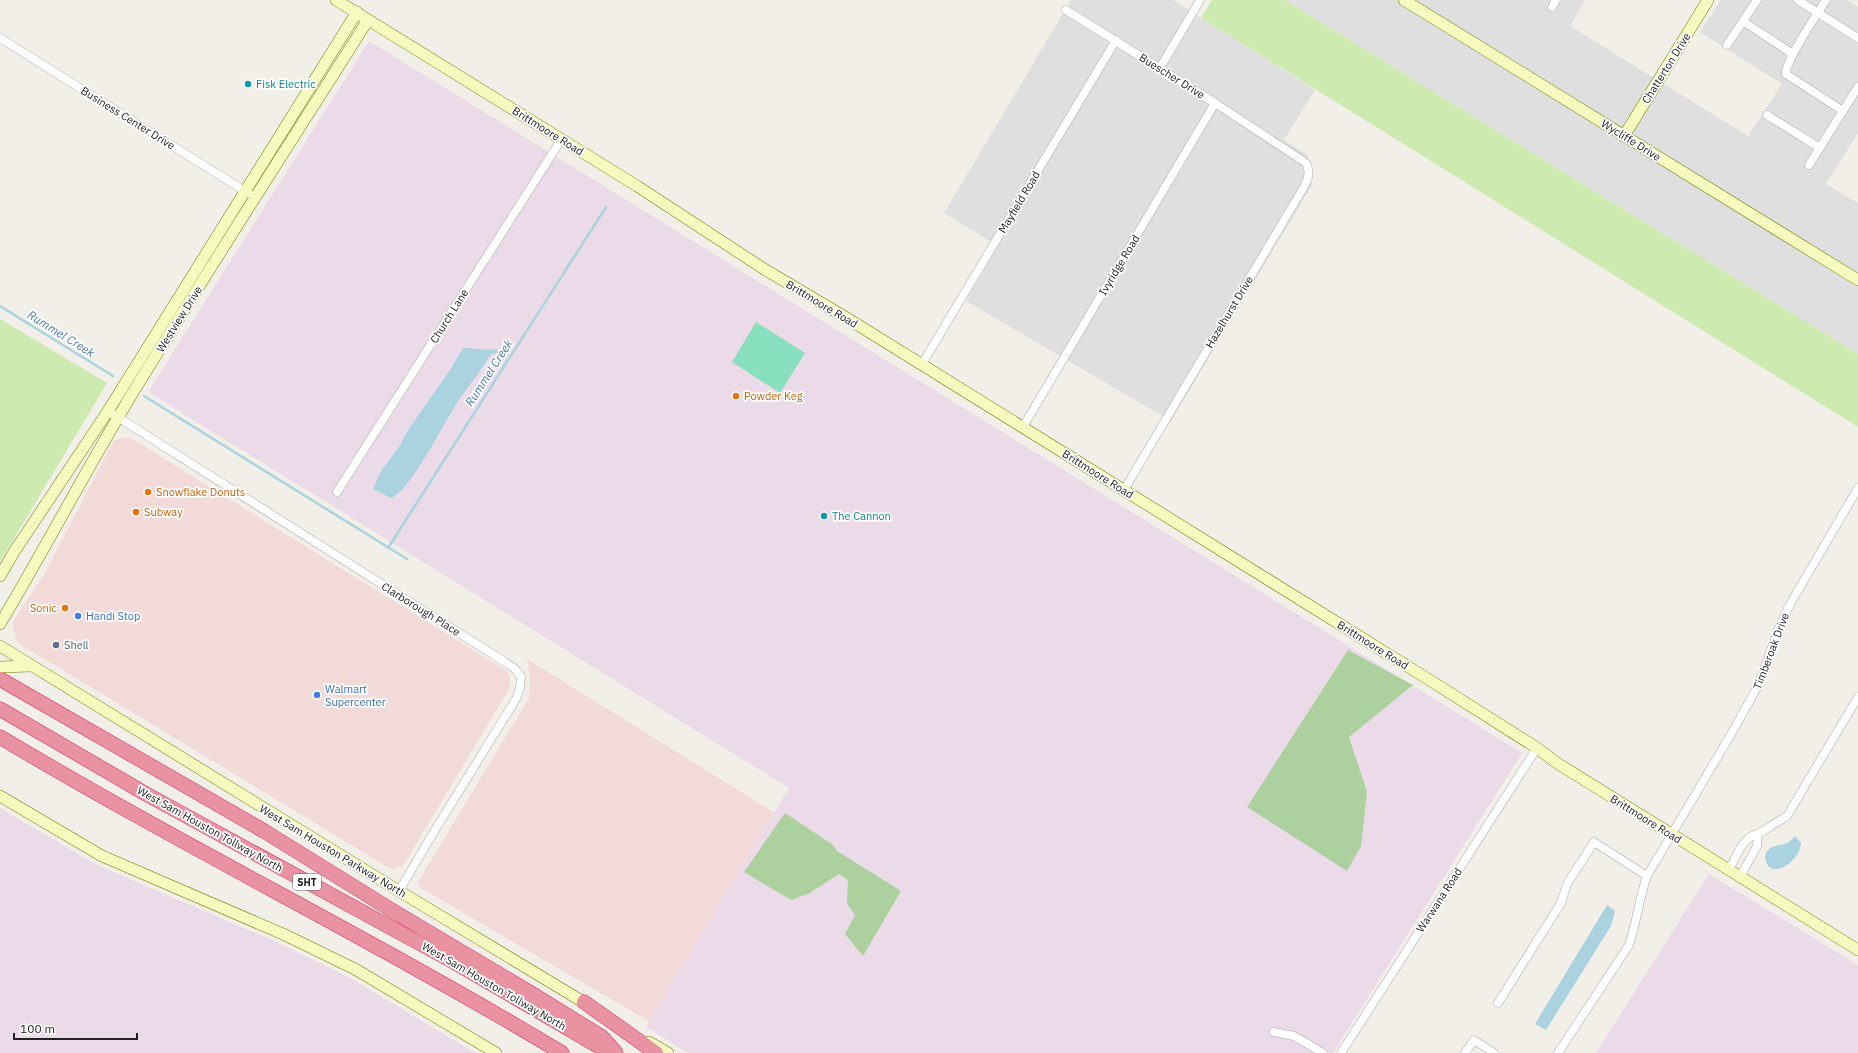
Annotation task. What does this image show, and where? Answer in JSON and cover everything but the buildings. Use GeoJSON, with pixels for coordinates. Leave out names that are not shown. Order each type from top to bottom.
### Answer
{"type":"FeatureCollection","features":[{"type":"Feature","properties":{"kind":"highway"},"geometry":{"type":"LineString","coordinates":[[0,679],[264,831],[602,1037],[616,1053]]}},
{"type":"Feature","properties":{"kind":"highway","name":"West Sam Houston Tollway North"},"geometry":{"type":"LineString","coordinates":[[2,710],[146,794],[454,962],[610,1053]]}},
{"type":"Feature","properties":{"kind":"highway","name":"West Sam Houston Tollway North"},"geometry":{"type":"LineString","coordinates":[[0,737],[136,817],[434,978],[562,1053]]}},
{"type":"Feature","properties":{"kind":"highway"},"geometry":{"type":"LineString","coordinates":[[584,1002],[656,1053]]}},
{"type":"Feature","properties":{"kind":"main road","name":"Brittmoore Road"},"geometry":{"type":"LineString","coordinates":[[336,0],[637,186],[764,269],[922,364],[1537,748],[1557,763],[1858,950]]}},
{"type":"Feature","properties":{"kind":"main road","name":"Wycliffe Drive"},"geometry":{"type":"LineString","coordinates":[[1404,0],[1858,280]]}},
{"type":"Feature","properties":{"kind":"main road","name":"Chatterton Drive"},"geometry":{"type":"LineString","coordinates":[[1624,136],[1708,0]]}},
{"type":"Feature","properties":{"kind":"main road","name":"Westview Drive"},"geometry":{"type":"LineString","coordinates":[[0,576],[14,552],[108,411],[356,12]]}},
{"type":"Feature","properties":{"kind":"main road","name":"Westview Drive"},"geometry":{"type":"LineString","coordinates":[[0,624],[33,569],[118,418],[368,20]]}},
{"type":"Feature","properties":{"kind":"main road","name":"West Sam Houston Parkway North"},"geometry":{"type":"LineString","coordinates":[[0,646],[30,666],[399,891],[668,1053]]}},
{"type":"Feature","properties":{"kind":"main road"},"geometry":{"type":"LineString","coordinates":[[0,667],[30,666]]}},
{"type":"Feature","properties":{"kind":"main road"},"geometry":{"type":"LineString","coordinates":[[0,796],[102,856],[283,934],[355,969],[496,1053]]}},
{"type":"Feature","properties":{"kind":"street"},"geometry":{"type":"LineString","coordinates":[[1160,68],[1200,0]]}},
{"type":"Feature","properties":{"kind":"street"},"geometry":{"type":"LineString","coordinates":[[1727,45],[1744,22],[1757,0]]}},
{"type":"Feature","properties":{"kind":"street"},"geometry":{"type":"LineString","coordinates":[[1798,0],[1858,38]]}},
{"type":"Feature","properties":{"kind":"street"},"geometry":{"type":"LineString","coordinates":[[1826,0],[1793,54],[1786,69],[1786,74],[1843,111]]}},
{"type":"Feature","properties":{"kind":"street","name":"Buescher Drive"},"geometry":{"type":"LineString","coordinates":[[1066,10],[1215,103],[1277,145]]}},
{"type":"Feature","properties":{"kind":"street"},"geometry":{"type":"LineString","coordinates":[[1744,22],[1793,54]]}},
{"type":"Feature","properties":{"kind":"street","name":"Business Center Drive"},"geometry":{"type":"LineString","coordinates":[[0,38],[256,198]]}},
{"type":"Feature","properties":{"kind":"street","name":"Mayfield Road"},"geometry":{"type":"LineString","coordinates":[[922,364],[1116,40]]}},
{"type":"Feature","properties":{"kind":"street"},"geometry":{"type":"LineString","coordinates":[[1809,165],[1858,86]]}},
{"type":"Feature","properties":{"kind":"street","name":"Ivyridge Road"},"geometry":{"type":"LineString","coordinates":[[1022,427],[1215,103]]}},
{"type":"Feature","properties":{"kind":"street"},"geometry":{"type":"LineString","coordinates":[[1767,115],[1820,148]]}},
{"type":"Feature","properties":{"kind":"street","name":"Church Lane"},"geometry":{"type":"LineString","coordinates":[[337,492],[561,140]]}},
{"type":"Feature","properties":{"kind":"street","name":"Hazelhurst Drive"},"geometry":{"type":"LineString","coordinates":[[1124,490],[1309,177],[1309,168],[1306,163],[1277,145]]}},
{"type":"Feature","properties":{"kind":"street","name":"Clarborough Place"},"geometry":{"type":"LineString","coordinates":[[108,411],[505,662],[514,668],[521,676],[520,688],[516,699],[399,891]]}},
{"type":"Feature","properties":{"kind":"street","name":"Timberoak Drive"},"geometry":{"type":"LineString","coordinates":[[1558,1053],[1629,944],[1635,929],[1642,891],[1647,876],[1758,686],[1779,628],[1789,606],[1858,488]]}},
{"type":"Feature","properties":{"kind":"street"},"geometry":{"type":"LineString","coordinates":[[1729,870],[1747,839],[1787,816],[1858,697]]}},
{"type":"Feature","properties":{"kind":"street","name":"Warwana Road"},"geometry":{"type":"LineString","coordinates":[[1341,1053],[1537,748]]}},
{"type":"Feature","properties":{"kind":"street"},"geometry":{"type":"LineString","coordinates":[[1740,877],[1757,846],[1758,834]]}},
{"type":"Feature","properties":{"kind":"street"},"geometry":{"type":"LineString","coordinates":[[1498,1003],[1561,904],[1567,884],[1594,842],[1647,876]]}},
{"type":"Feature","properties":{"kind":"street"},"geometry":{"type":"LineString","coordinates":[[1274,1032],[1294,1036],[1323,1053]]}},
{"type":"Feature","properties":{"kind":"street"},"geometry":{"type":"LineString","coordinates":[[1465,1053],[1474,1040],[1494,1053]]}},
{"type":"Feature","properties":{"kind":"shaded area"},"geometry":{"type":"Polygon","coordinates":[[[1071,0],[1173,0],[1315,90],[1284,140],[1308,155],[1312,185],[1171,421],[966,301],[998,246],[944,213],[1071,0]]]}},
{"type":"Feature","properties":{"kind":"shaded area"},"geometry":{"type":"Polygon","coordinates":[[[1285,0],[1585,0],[1570,26],[1748,136],[1782,84],[1700,32],[1721,0],[1847,0],[1858,7],[1858,133],[1826,184],[1858,203],[1858,354],[1285,0]]]}},
{"type":"Feature","properties":{"kind":"shaded area"},"geometry":{"type":"Polygon","coordinates":[[[369,41],[1522,753],[1333,1053],[688,1053],[646,1027],[789,788],[148,392],[369,41]]]}},
{"type":"Feature","properties":{"kind":"shaded area"},"geometry":{"type":"Polygon","coordinates":[[[129,437],[507,671],[510,679],[509,689],[403,866],[391,869],[18,643],[12,623],[46,571],[114,440],[129,437]]]}},
{"type":"Feature","properties":{"kind":"shaded area"},"geometry":{"type":"Polygon","coordinates":[[[527,659],[775,813],[650,1022],[421,888],[418,882],[529,698],[530,677],[527,659]]]}},
{"type":"Feature","properties":{"kind":"shaded area"},"geometry":{"type":"Polygon","coordinates":[[[0,808],[97,865],[279,943],[350,978],[475,1053],[0,1053],[0,808]]]}},
{"type":"Feature","properties":{"kind":"shaded area"},"geometry":{"type":"Polygon","coordinates":[[[1709,874],[1858,965],[1858,1053],[1596,1053],[1709,874]]]}},
{"type":"Feature","properties":{"kind":"green space"},"geometry":{"type":"Polygon","coordinates":[[[1212,0],[1285,0],[1858,354],[1858,427],[1201,18],[1212,0]]]}},
{"type":"Feature","properties":{"kind":"green space"},"geometry":{"type":"Polygon","coordinates":[[[0,319],[107,383],[0,562],[0,319]]]}},
{"type":"Feature","properties":{"kind":"green space"},"geometry":{"type":"Polygon","coordinates":[[[756,322],[805,353],[780,393],[732,362],[756,322]]]}},
{"type":"Feature","properties":{"kind":"green space"},"geometry":{"type":"Polygon","coordinates":[[[1348,650],[1413,685],[1349,737],[1367,792],[1361,846],[1347,871],[1247,807],[1348,650]]]}},
{"type":"Feature","properties":{"kind":"green space"},"geometry":{"type":"Polygon","coordinates":[[[785,813],[833,845],[837,851],[901,891],[863,956],[845,934],[855,915],[847,904],[848,880],[839,874],[808,894],[791,900],[744,872],[785,813]]]}},
{"type":"Feature","properties":{"kind":"water"},"geometry":{"type":"Polygon","coordinates":[[[463,348],[488,350],[496,349],[498,353],[491,354],[459,400],[418,469],[399,493],[391,498],[373,489],[381,471],[399,447],[408,430],[450,370],[463,348]]]}},
{"type":"Feature","properties":{"kind":"water"},"geometry":{"type":"Polygon","coordinates":[[[1795,836],[1801,843],[1795,857],[1790,863],[1783,867],[1777,869],[1771,868],[1767,864],[1765,856],[1768,850],[1787,843],[1795,836]]]}},
{"type":"Feature","properties":{"kind":"water"},"geometry":{"type":"Polygon","coordinates":[[[1607,905],[1615,911],[1611,926],[1546,1030],[1535,1024],[1607,905]]]}},
{"type":"Feature","properties":{"kind":"waterway","name":"Rummel Creek"},"geometry":{"type":"LineString","coordinates":[[388,548],[606,207]]}},
{"type":"Feature","properties":{"kind":"waterway","name":"Rummel Creek"},"geometry":{"type":"LineString","coordinates":[[0,306],[113,376]]}},
{"type":"Feature","properties":{"kind":"waterway"},"geometry":{"type":"LineString","coordinates":[[144,396],[407,559]]}},
{"type":"Feature","properties":{"kind":"place","name":"Fisk Electric"},"geometry":{"type":"Point","coordinates":[248,84]}},
{"type":"Feature","properties":{"kind":"place","name":"Powder Keg"},"geometry":{"type":"Point","coordinates":[736,396]}},
{"type":"Feature","properties":{"kind":"place","name":"Snowflake Donuts"},"geometry":{"type":"Point","coordinates":[148,492]}},
{"type":"Feature","properties":{"kind":"place","name":"Subway"},"geometry":{"type":"Point","coordinates":[136,512]}},
{"type":"Feature","properties":{"kind":"place","name":"The Cannon"},"geometry":{"type":"Point","coordinates":[824,516]}},
{"type":"Feature","properties":{"kind":"place","name":"Sonic"},"geometry":{"type":"Point","coordinates":[65,608]}},
{"type":"Feature","properties":{"kind":"place","name":"Handi Stop"},"geometry":{"type":"Point","coordinates":[78,616]}},
{"type":"Feature","properties":{"kind":"place","name":"Shell"},"geometry":{"type":"Point","coordinates":[56,645]}},
{"type":"Feature","properties":{"kind":"place","name":"Walmart Supercenter"},"geometry":{"type":"Point","coordinates":[317,695]}}]}
